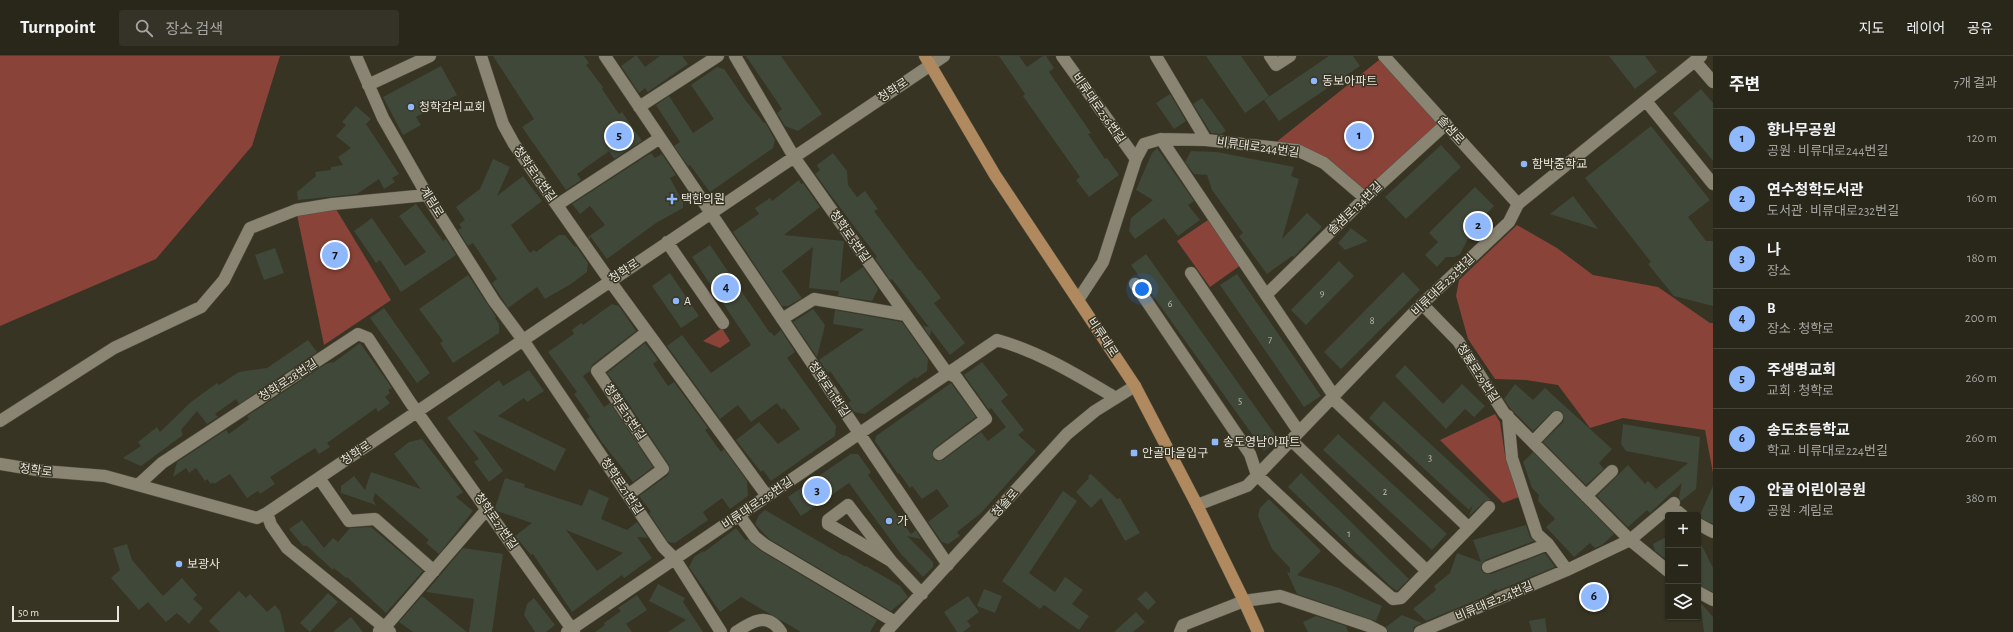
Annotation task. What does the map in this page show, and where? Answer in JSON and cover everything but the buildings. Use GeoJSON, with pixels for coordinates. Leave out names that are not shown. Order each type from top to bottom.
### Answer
{"type":"FeatureCollection","features":[{"type":"Feature","properties":{"kind":"main road","name":"비류대로"},"geometry":{"type":"LineString","coordinates":[[927,60],[995,175],[1135,386],[1197,505],[1258,632]]}},
{"type":"Feature","properties":{"kind":"street","name":"계림로"},"geometry":{"type":"LineString","coordinates":[[356,56],[382,118],[427,195],[494,301],[523,340]]}},
{"type":"Feature","properties":{"kind":"street"},"geometry":{"type":"LineString","coordinates":[[368,85],[430,56]]}},
{"type":"Feature","properties":{"kind":"street","name":"청학로16번길"},"geometry":{"type":"LineString","coordinates":[[481,56],[503,124],[514,144],[610,281]]}},
{"type":"Feature","properties":{"kind":"street","name":"청학로11번길"},"geometry":{"type":"LineString","coordinates":[[605,56],[948,565]]}},
{"type":"Feature","properties":{"kind":"street"},"geometry":{"type":"LineString","coordinates":[[639,107],[718,56]]}},
{"type":"Feature","properties":{"kind":"street","name":"청학로5번길"},"geometry":{"type":"LineString","coordinates":[[735,56],[794,157],[947,373]]}},
{"type":"Feature","properties":{"kind":"street"},"geometry":{"type":"LineString","coordinates":[[927,60],[944,56]]}},
{"type":"Feature","properties":{"kind":"street","name":"비류대로256번길"},"geometry":{"type":"LineString","coordinates":[[1062,56],[1136,159]]}},
{"type":"Feature","properties":{"kind":"street"},"geometry":{"type":"LineString","coordinates":[[1156,56],[1206,140]]}},
{"type":"Feature","properties":{"kind":"street"},"geometry":{"type":"LineString","coordinates":[[1270,56],[1276,65],[1290,56]]}},
{"type":"Feature","properties":{"kind":"street","name":"솔샘로"},"geometry":{"type":"LineString","coordinates":[[1384,56],[1518,204]]}},
{"type":"Feature","properties":{"kind":"street"},"geometry":{"type":"LineString","coordinates":[[1698,58],[1713,82]]}},
{"type":"Feature","properties":{"kind":"street","name":"비류대로232번길"},"geometry":{"type":"LineString","coordinates":[[1197,505],[1247,486],[1422,304],[1509,222],[1518,204],[1698,58]]}},
{"type":"Feature","properties":{"kind":"street","name":"청학로"},"geometry":{"type":"LineString","coordinates":[[0,464],[43,471],[105,476],[257,518],[267,513],[794,157],[927,60]]}},
{"type":"Feature","properties":{"kind":"street"},"geometry":{"type":"LineString","coordinates":[[1646,101],[1713,184]]}},
{"type":"Feature","properties":{"kind":"street","name":"솔샘로134번길"},"geometry":{"type":"LineString","coordinates":[[1267,294],[1365,198],[1446,124]]}},
{"type":"Feature","properties":{"kind":"street"},"geometry":{"type":"LineString","coordinates":[[557,205],[660,138]]}},
{"type":"Feature","properties":{"kind":"street"},"geometry":{"type":"LineString","coordinates":[[1160,140],[1267,294],[1333,397],[1469,528]]}},
{"type":"Feature","properties":{"kind":"street","name":"비류대로244번길"},"geometry":{"type":"LineString","coordinates":[[1078,300],[1102,262],[1136,159],[1144,144],[1160,140],[1206,140],[1297,150],[1324,163],[1365,198]]}},
{"type":"Feature","properties":{"kind":"street"},"geometry":{"type":"LineString","coordinates":[[0,421],[114,348],[201,307],[224,280],[250,228],[296,210],[333,204],[427,195]]}},
{"type":"Feature","properties":{"kind":"street"},"geometry":{"type":"LineString","coordinates":[[668,242],[723,323]]}},
{"type":"Feature","properties":{"kind":"street"},"geometry":{"type":"LineString","coordinates":[[1191,273],[1295,436],[1427,571]]}},
{"type":"Feature","properties":{"kind":"street"},"geometry":{"type":"LineString","coordinates":[[610,281],[767,496]]}},
{"type":"Feature","properties":{"kind":"street"},"geometry":{"type":"LineString","coordinates":[[1135,284],[1250,454],[1257,475],[1349,561],[1393,599],[1400,598],[1489,507]]}},
{"type":"Feature","properties":{"kind":"street"},"geometry":{"type":"LineString","coordinates":[[782,319],[814,299],[906,315]]}},
{"type":"Feature","properties":{"kind":"street","name":"청룡로29번길"},"geometry":{"type":"LineString","coordinates":[[1422,304],[1458,341],[1508,416],[1630,540],[1665,569]]}},
{"type":"Feature","properties":{"kind":"street","name":"청학로15번길"},"geometry":{"type":"LineString","coordinates":[[628,495],[664,469],[597,371],[647,332]]}},
{"type":"Feature","properties":{"kind":"street","name":"청학로28번길"},"geometry":{"type":"LineString","coordinates":[[138,485],[162,464],[358,334],[368,338],[417,411]]}},
{"type":"Feature","properties":{"kind":"street","name":"청학로21번길"},"geometry":{"type":"LineString","coordinates":[[523,340],[663,547],[675,559],[721,632]]}},
{"type":"Feature","properties":{"kind":"street","name":"비류대로239번길"},"geometry":{"type":"LineString","coordinates":[[571,631],[997,340],[1025,348],[1071,371],[1116,398]]}},
{"type":"Feature","properties":{"kind":"street"},"geometry":{"type":"LineString","coordinates":[[939,454],[986,419],[956,377],[947,373]]}},
{"type":"Feature","properties":{"kind":"street","name":"청솔로"},"geometry":{"type":"LineString","coordinates":[[886,632],[1067,434],[1095,411],[1135,386]]}},
{"type":"Feature","properties":{"kind":"street","name":"청학로27번길"},"geometry":{"type":"LineString","coordinates":[[417,411],[571,631]]}},
{"type":"Feature","properties":{"kind":"street"},"geometry":{"type":"LineString","coordinates":[[1508,416],[1512,458],[1537,534],[1548,544],[1567,570]]}},
{"type":"Feature","properties":{"kind":"street"},"geometry":{"type":"LineString","coordinates":[[1533,442],[1557,417]]}},
{"type":"Feature","properties":{"kind":"street"},"geometry":{"type":"LineString","coordinates":[[1586,496],[1612,471]]}},
{"type":"Feature","properties":{"kind":"street"},"geometry":{"type":"LineString","coordinates":[[319,478],[349,521],[375,519],[434,571]]}},
{"type":"Feature","properties":{"kind":"street"},"geometry":{"type":"LineString","coordinates":[[891,561],[828,524],[828,520],[848,505],[891,561],[922,594]]}},
{"type":"Feature","properties":{"kind":"street","name":"비류대로224번길"},"geometry":{"type":"LineString","coordinates":[[1420,632],[1567,570],[1630,540],[1673,505],[1679,512]]}},
{"type":"Feature","properties":{"kind":"street"},"geometry":{"type":"LineString","coordinates":[[267,513],[271,526],[287,548],[384,630],[487,509]]}},
{"type":"Feature","properties":{"kind":"street"},"geometry":{"type":"LineString","coordinates":[[740,515],[755,537],[765,545],[895,622]]}},
{"type":"Feature","properties":{"kind":"street"},"geometry":{"type":"LineString","coordinates":[[1701,526],[1713,532]]}},
{"type":"Feature","properties":{"kind":"street"},"geometry":{"type":"LineString","coordinates":[[1488,567],[1548,544]]}},
{"type":"Feature","properties":{"kind":"street"},"geometry":{"type":"LineString","coordinates":[[1701,594],[1713,600]]}},
{"type":"Feature","properties":{"kind":"street"},"geometry":{"type":"LineString","coordinates":[[1180,632],[1183,626],[1244,601],[1280,596],[1369,626],[1381,632]]}},
{"type":"Feature","properties":{"kind":"street"},"geometry":{"type":"LineString","coordinates":[[736,632],[754,620],[767,621],[781,632]]}},
{"type":"Feature","properties":{"kind":"shaded area"},"geometry":{"type":"Polygon","coordinates":[[[0,56],[280,56],[252,146],[156,259],[0,326],[0,56]]]}},
{"type":"Feature","properties":{"kind":"shaded area"},"geometry":{"type":"Polygon","coordinates":[[[1384,56],[1446,124],[1365,198],[1324,163],[1270,147],[1384,56]]]}},
{"type":"Feature","properties":{"kind":"shaded area"},"geometry":{"type":"Polygon","coordinates":[[[333,204],[391,300],[324,345],[296,210],[333,204]]]}},
{"type":"Feature","properties":{"kind":"shaded area"},"geometry":{"type":"Polygon","coordinates":[[[1208,220],[1241,265],[1210,287],[1177,241],[1208,220]]]}},
{"type":"Feature","properties":{"kind":"shaded area"},"geometry":{"type":"Polygon","coordinates":[[[1517,225],[1557,248],[1593,275],[1658,287],[1710,323],[1713,323],[1713,473],[1705,430],[1623,418],[1590,428],[1558,385],[1526,380],[1495,379],[1468,339],[1456,296],[1459,280],[1517,225]]]}},
{"type":"Feature","properties":{"kind":"shaded area"},"geometry":{"type":"Polygon","coordinates":[[[722,328],[730,341],[720,348],[703,341],[722,328]]]}},
{"type":"Feature","properties":{"kind":"shaded area"},"geometry":{"type":"Polygon","coordinates":[[[1495,414],[1500,422],[1505,455],[1519,497],[1503,503],[1440,440],[1495,414]]]}},
{"type":"Feature","properties":{"kind":"place","name":"동보아파트"},"geometry":{"type":"Point","coordinates":[1314,81]}},
{"type":"Feature","properties":{"kind":"place","name":"청학감리교회"},"geometry":{"type":"Point","coordinates":[411,107]}},
{"type":"Feature","properties":{"kind":"place","name":"주생명교회"},"geometry":{"type":"Point","coordinates":[619,136]}},
{"type":"Feature","properties":{"kind":"place","name":"향나무공원"},"geometry":{"type":"Point","coordinates":[1359,136]}},
{"type":"Feature","properties":{"kind":"place","name":"함박중학교"},"geometry":{"type":"Point","coordinates":[1524,164]}},
{"type":"Feature","properties":{"kind":"place","name":"택한의원"},"geometry":{"type":"Point","coordinates":[672,199]}},
{"type":"Feature","properties":{"kind":"place","name":"연수청학도서관"},"geometry":{"type":"Point","coordinates":[1478,226]}},
{"type":"Feature","properties":{"kind":"place","name":"안골 어린이공원"},"geometry":{"type":"Point","coordinates":[335,255]}},
{"type":"Feature","properties":{"kind":"place","name":"B"},"geometry":{"type":"Point","coordinates":[726,288]}},
{"type":"Feature","properties":{"kind":"place","name":"A"},"geometry":{"type":"Point","coordinates":[676,301]}},
{"type":"Feature","properties":{"kind":"place","name":"송도영남아파트"},"geometry":{"type":"Point","coordinates":[1215,442]}},
{"type":"Feature","properties":{"kind":"place","name":"안골마을입구"},"geometry":{"type":"Point","coordinates":[1134,453]}},
{"type":"Feature","properties":{"kind":"place","name":"나"},"geometry":{"type":"Point","coordinates":[817,491]}},
{"type":"Feature","properties":{"kind":"place","name":"가"},"geometry":{"type":"Point","coordinates":[889,521]}},
{"type":"Feature","properties":{"kind":"place","name":"보광사"},"geometry":{"type":"Point","coordinates":[179,564]}},
{"type":"Feature","properties":{"kind":"place","name":"송도초등학교"},"geometry":{"type":"Point","coordinates":[1594,597]}}]}
